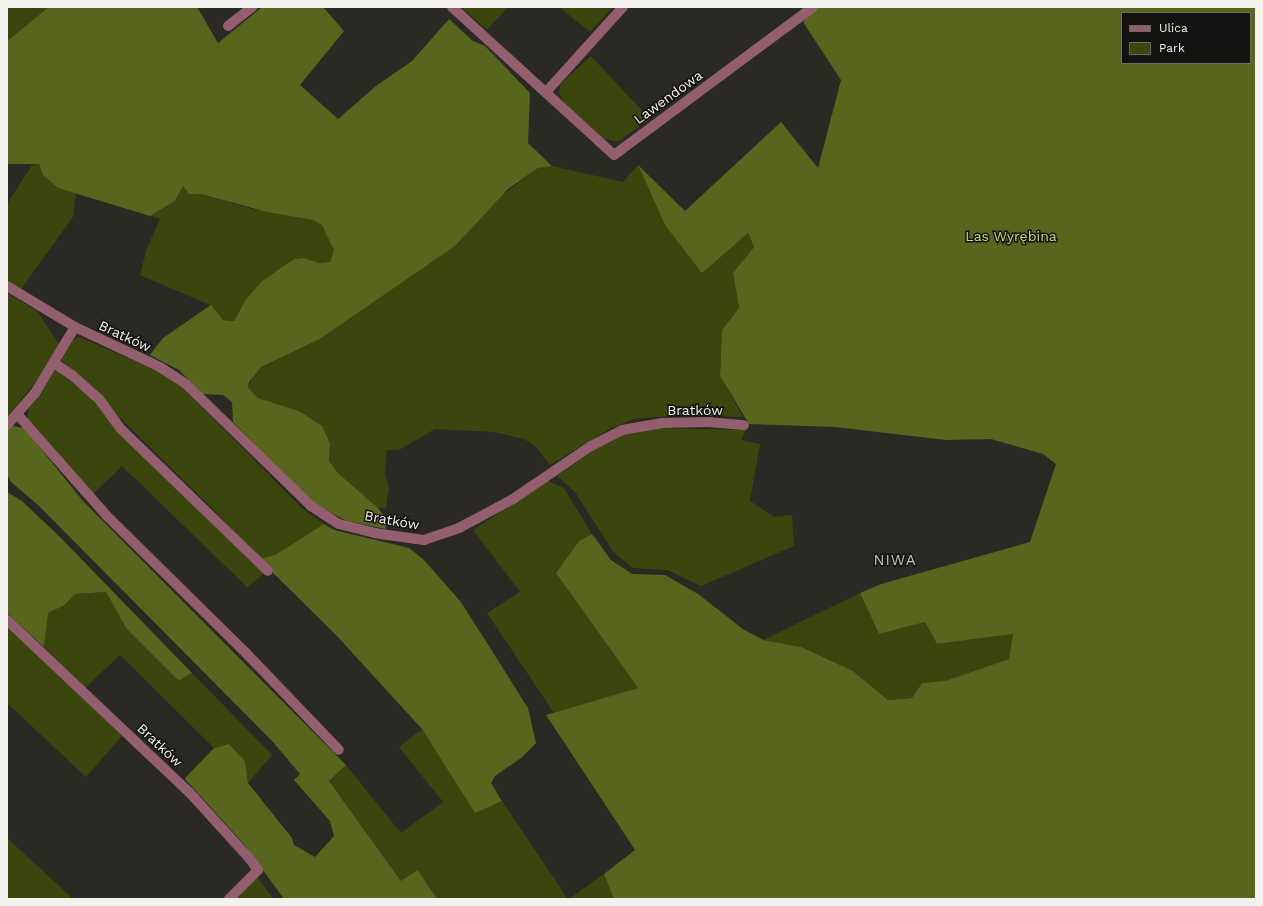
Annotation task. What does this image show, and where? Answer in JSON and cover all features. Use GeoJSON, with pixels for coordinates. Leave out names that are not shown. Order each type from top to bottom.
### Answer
{"type":"FeatureCollection","features":[{"type":"Feature","properties":{"kind":"street"},"geometry":{"type":"LineString","coordinates":[[228,26],[252,7]]}},
{"type":"Feature","properties":{"kind":"street","name":"Lawendowa"},"geometry":{"type":"LineString","coordinates":[[452,7],[546,91],[614,155],[813,7]]}},
{"type":"Feature","properties":{"kind":"street"},"geometry":{"type":"LineString","coordinates":[[546,91],[623,7]]}},
{"type":"Feature","properties":{"kind":"street","name":"Bratków"},"geometry":{"type":"LineString","coordinates":[[7,286],[75,327],[160,367],[186,384],[300,496],[326,517],[339,524],[374,533],[414,540],[431,539],[478,519],[523,493],[591,446],[622,430],[662,423],[708,422],[744,426]]}},
{"type":"Feature","properties":{"kind":"street"},"geometry":{"type":"LineString","coordinates":[[7,424],[18,415],[54,363],[75,327]]}},
{"type":"Feature","properties":{"kind":"street"},"geometry":{"type":"LineString","coordinates":[[54,363],[72,375],[99,399],[121,429],[268,571]]}},
{"type":"Feature","properties":{"kind":"street"},"geometry":{"type":"LineString","coordinates":[[18,415],[106,516],[246,652],[339,750]]}},
{"type":"Feature","properties":{"kind":"street","name":"Bratków"},"geometry":{"type":"LineString","coordinates":[[7,620],[190,793],[249,858],[258,870],[230,899]]}},
{"type":"Feature","properties":{"kind":"green space"},"geometry":{"type":"Polygon","coordinates":[[[7,7],[49,7],[7,41],[7,7]]]}},
{"type":"Feature","properties":{"kind":"green space"},"geometry":{"type":"Polygon","coordinates":[[[49,7],[197,7],[218,43],[262,7],[323,7],[344,31],[300,85],[338,119],[376,86],[412,61],[449,19],[473,41],[485,46],[530,93],[528,143],[552,166],[538,168],[508,189],[455,246],[320,339],[261,367],[249,382],[248,388],[258,398],[299,411],[322,426],[330,444],[329,461],[338,473],[378,508],[385,517],[386,529],[347,521],[316,505],[233,422],[232,402],[223,395],[203,394],[179,370],[150,355],[163,338],[211,305],[223,320],[234,321],[246,299],[262,281],[294,259],[304,258],[319,263],[330,262],[334,250],[322,225],[313,220],[267,212],[201,194],[189,194],[183,186],[175,201],[150,216],[58,188],[43,175],[39,164],[7,164],[7,41],[49,7]]]}},
{"type":"Feature","properties":{"kind":"green space"},"geometry":{"type":"Polygon","coordinates":[[[461,7],[508,7],[487,30],[461,7]]]}},
{"type":"Feature","properties":{"kind":"green space"},"geometry":{"type":"Polygon","coordinates":[[[559,7],[613,7],[590,32],[559,7]]]}},
{"type":"Feature","properties":{"kind":"green space","name":"Las Wyrębina"},"geometry":{"type":"Polygon","coordinates":[[[817,7],[1256,7],[1256,899],[614,899],[604,874],[635,850],[546,715],[638,688],[556,573],[579,541],[592,534],[611,560],[632,574],[665,575],[698,594],[743,629],[763,640],[801,647],[853,671],[888,700],[912,698],[922,683],[945,681],[1009,659],[1013,634],[937,644],[925,622],[879,634],[860,593],[881,584],[1030,542],[1056,464],[1043,454],[991,439],[946,440],[835,427],[749,424],[720,376],[722,330],[739,308],[733,273],[754,247],[748,233],[702,273],[665,225],[638,165],[685,211],[781,122],[818,168],[841,80],[803,22],[817,7]]]}},
{"type":"Feature","properties":{"kind":"green space"},"geometry":{"type":"Polygon","coordinates":[[[591,56],[650,119],[617,142],[603,138],[563,102],[559,92],[561,83],[591,56]]]}},
{"type":"Feature","properties":{"kind":"green space"},"geometry":{"type":"Polygon","coordinates":[[[39,164],[43,175],[58,188],[76,193],[73,217],[21,289],[7,280],[7,204],[32,165],[39,164]]]}},
{"type":"Feature","properties":{"kind":"green space"},"geometry":{"type":"Polygon","coordinates":[[[638,165],[665,225],[748,233],[754,247],[733,273],[739,308],[722,331],[720,376],[743,417],[681,415],[634,419],[611,428],[550,465],[535,446],[524,439],[494,432],[435,429],[399,450],[387,450],[385,474],[389,488],[386,508],[378,508],[338,473],[329,461],[330,444],[299,411],[258,398],[248,388],[253,375],[261,367],[320,339],[455,246],[497,199],[538,168],[552,166],[623,182],[638,165]]]}},
{"type":"Feature","properties":{"kind":"green space"},"geometry":{"type":"Polygon","coordinates":[[[183,186],[189,194],[201,194],[252,209],[313,220],[322,225],[329,235],[334,251],[330,262],[319,263],[304,258],[294,259],[262,281],[246,299],[234,321],[223,320],[210,305],[140,275],[147,248],[160,219],[150,216],[175,201],[183,186]]]}},
{"type":"Feature","properties":{"kind":"green space"},"geometry":{"type":"Polygon","coordinates":[[[7,293],[37,311],[59,344],[46,368],[7,418],[7,293]]]}},
{"type":"Feature","properties":{"kind":"green space"},"geometry":{"type":"Polygon","coordinates":[[[79,337],[179,380],[186,391],[303,509],[324,524],[275,555],[259,559],[221,517],[61,360],[73,340],[79,337]]]}},
{"type":"Feature","properties":{"kind":"green space"},"geometry":{"type":"Polygon","coordinates":[[[56,369],[97,402],[265,573],[247,587],[122,466],[92,495],[28,420],[28,410],[56,369]]]}},
{"type":"Feature","properties":{"kind":"green space"},"geometry":{"type":"Polygon","coordinates":[[[13,426],[24,428],[83,501],[346,765],[329,781],[401,881],[418,870],[437,899],[284,899],[244,844],[185,779],[214,748],[229,744],[245,761],[248,783],[292,838],[294,845],[315,857],[334,836],[330,821],[294,780],[300,774],[273,742],[38,505],[11,482],[7,475],[7,431],[13,426]]]}},
{"type":"Feature","properties":{"kind":"green space"},"geometry":{"type":"Polygon","coordinates":[[[656,428],[746,430],[741,440],[760,444],[750,501],[774,517],[792,515],[794,546],[701,586],[667,570],[633,568],[614,553],[575,492],[557,476],[614,436],[656,428]]]}},
{"type":"Feature","properties":{"kind":"green space"},"geometry":{"type":"Polygon","coordinates":[[[548,481],[564,488],[592,534],[579,541],[556,573],[638,688],[554,713],[487,613],[520,592],[473,530],[548,481]]]}},
{"type":"Feature","properties":{"kind":"green space"},"geometry":{"type":"Polygon","coordinates":[[[7,492],[22,501],[60,537],[192,673],[179,681],[126,628],[106,592],[75,594],[65,605],[48,613],[44,647],[7,613],[7,492]]]}},
{"type":"Feature","properties":{"kind":"green space"},"geometry":{"type":"Polygon","coordinates":[[[324,524],[334,530],[409,548],[423,559],[461,602],[528,708],[536,743],[521,758],[495,776],[491,783],[502,801],[475,813],[422,729],[336,635],[259,559],[275,555],[324,524]]]}},
{"type":"Feature","properties":{"kind":"green space"},"geometry":{"type":"Polygon","coordinates":[[[106,592],[126,628],[179,681],[192,673],[272,755],[248,783],[245,761],[229,744],[214,748],[120,655],[85,688],[44,647],[47,613],[65,605],[75,594],[106,592]]]}},
{"type":"Feature","properties":{"kind":"green space"},"geometry":{"type":"Polygon","coordinates":[[[860,593],[879,634],[925,622],[937,644],[1013,634],[1009,659],[945,681],[922,683],[912,698],[888,700],[853,671],[801,647],[763,640],[860,593]]]}},
{"type":"Feature","properties":{"kind":"green space"},"geometry":{"type":"Polygon","coordinates":[[[7,625],[122,736],[86,777],[7,703],[7,625]]]}},
{"type":"Feature","properties":{"kind":"green space"},"geometry":{"type":"Polygon","coordinates":[[[422,729],[475,812],[502,801],[568,899],[437,899],[418,870],[402,882],[329,781],[346,765],[401,833],[443,802],[399,747],[422,729]]]}},
{"type":"Feature","properties":{"kind":"green space"},"geometry":{"type":"Polygon","coordinates":[[[7,838],[70,896],[72,899],[7,899],[7,838]]]}},
{"type":"Feature","properties":{"kind":"green space"},"geometry":{"type":"Polygon","coordinates":[[[604,874],[615,899],[569,899],[604,874]]]}},
{"type":"Feature","properties":{"kind":"green space"},"geometry":{"type":"Polygon","coordinates":[[[257,877],[274,899],[235,899],[257,877]]]}},
{"type":"Feature","properties":{"kind":"district","name":"NIWA"},"geometry":{"type":"Point","coordinates":[895,561]}}]}
